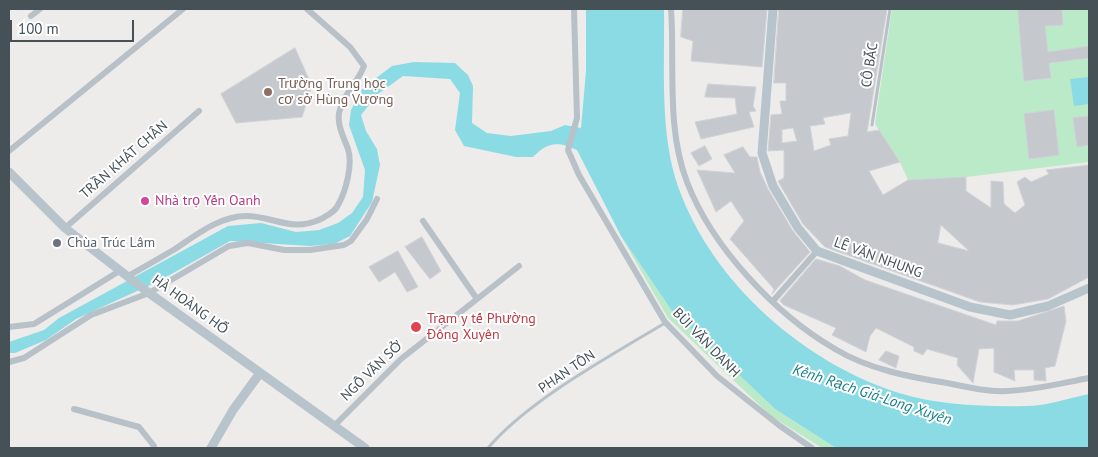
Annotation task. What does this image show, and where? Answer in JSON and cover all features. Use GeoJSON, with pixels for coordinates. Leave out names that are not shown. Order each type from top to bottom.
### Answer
{"type":"FeatureCollection","features":[{"type":"Feature","properties":{"kind":"street"},"geometry":{"type":"LineString","coordinates":[[31,16],[40,9]]}},
{"type":"Feature","properties":{"kind":"street"},"geometry":{"type":"LineString","coordinates":[[9,151],[183,9]]}},
{"type":"Feature","properties":{"kind":"street"},"geometry":{"type":"LineString","coordinates":[[9,327],[34,324],[126,275],[194,235],[234,217],[248,216],[294,225],[310,224],[330,214],[338,206],[349,166],[349,150],[343,138],[339,114],[345,96],[361,76],[364,66],[350,47],[307,9]]}},
{"type":"Feature","properties":{"kind":"street","name":"BÙI VĂN DANH"},"geometry":{"type":"LineString","coordinates":[[574,9],[577,118],[568,150],[579,176],[665,322],[718,376],[780,426],[812,448]]}},
{"type":"Feature","properties":{"kind":"street"},"geometry":{"type":"LineString","coordinates":[[671,9],[675,126],[686,181],[712,231],[732,260],[773,301],[807,330],[836,350],[901,374],[964,386],[1006,391],[1089,378]]}},
{"type":"Feature","properties":{"kind":"street","name":"LÊ VĂN NHUNG"},"geometry":{"type":"LineString","coordinates":[[773,9],[762,153],[773,186],[798,228],[817,250],[970,307],[1010,315],[1048,306],[1089,288]]}},
{"type":"Feature","properties":{"kind":"street","name":"TRẦN KHÁT CHÂN"},"geometry":{"type":"LineString","coordinates":[[65,228],[199,111]]}},
{"type":"Feature","properties":{"kind":"street","name":"HÀ HOÀNG HỔ"},"geometry":{"type":"LineString","coordinates":[[9,172],[65,228],[148,292],[365,448]]}},
{"type":"Feature","properties":{"kind":"street"},"geometry":{"type":"LineString","coordinates":[[9,362],[24,358],[91,314],[148,292],[235,244],[310,250],[344,245],[351,241],[367,219],[376,199]]}},
{"type":"Feature","properties":{"kind":"street"},"geometry":{"type":"LineString","coordinates":[[423,221],[477,298]]}},
{"type":"Feature","properties":{"kind":"street"},"geometry":{"type":"LineString","coordinates":[[773,301],[817,250]]}},
{"type":"Feature","properties":{"kind":"street","name":"NGÔ VĂN SỞ"},"geometry":{"type":"LineString","coordinates":[[334,426],[400,359],[519,266]]}},
{"type":"Feature","properties":{"kind":"street"},"geometry":{"type":"LineString","coordinates":[[211,448],[234,410],[260,373]]}},
{"type":"Feature","properties":{"kind":"street"},"geometry":{"type":"LineString","coordinates":[[74,409],[139,427],[154,446],[152,448]]}},
{"type":"Feature","properties":{"kind":"lane","name":"CÔ BẮC"},"geometry":{"type":"LineString","coordinates":[[872,125],[890,9]]}},
{"type":"Feature","properties":{"kind":"lane","name":"PHAN TÔN"},"geometry":{"type":"LineString","coordinates":[[488,448],[514,424],[555,392],[665,322]]}},
{"type":"Feature","properties":{"kind":"green space"},"geometry":{"type":"Polygon","coordinates":[[[892,9],[1089,9],[1089,162],[966,177],[908,180],[900,162],[875,124],[892,9]]]}},
{"type":"Feature","properties":{"kind":"green space"},"geometry":{"type":"Polygon","coordinates":[[[621,236],[672,311],[775,409],[836,448],[822,448],[771,416],[668,318],[621,236]]]}},
{"type":"Feature","properties":{"kind":"water","name":"Kênh Rạch Giá-Long Xuyên"},"geometry":{"type":"Polygon","coordinates":[[[586,9],[664,9],[664,100],[668,146],[679,189],[694,224],[714,256],[739,287],[766,315],[797,340],[829,362],[864,379],[914,397],[962,404],[1034,406],[1089,394],[1089,448],[836,448],[775,409],[672,311],[621,236],[577,150],[564,145],[553,144],[543,148],[533,157],[516,157],[464,146],[455,130],[460,93],[450,79],[403,76],[378,94],[361,115],[366,131],[377,149],[380,165],[372,202],[350,236],[334,244],[310,246],[230,241],[159,281],[76,319],[46,340],[15,353],[9,353],[9,342],[44,330],[59,318],[228,226],[261,223],[296,232],[319,230],[338,223],[352,213],[363,197],[365,170],[349,125],[351,110],[363,88],[392,66],[414,62],[455,63],[468,75],[473,86],[472,123],[487,133],[511,136],[551,131],[565,125],[581,128],[586,71],[586,9]]]}},
{"type":"Feature","properties":{"kind":"water"},"geometry":{"type":"Polygon","coordinates":[[[1089,77],[1089,104],[1074,106],[1070,79],[1089,77]]]}},
{"type":"Feature","properties":{"kind":"building"},"geometry":{"type":"Polygon","coordinates":[[[683,9],[767,9],[762,67],[691,61],[693,41],[681,37],[683,9]]]}},
{"type":"Feature","properties":{"kind":"building"},"geometry":{"type":"Polygon","coordinates":[[[779,9],[887,9],[867,132],[879,130],[900,162],[869,171],[883,195],[908,180],[966,177],[966,191],[991,208],[991,181],[1003,182],[1004,204],[1015,213],[1025,205],[1017,182],[1025,177],[1031,182],[1049,174],[1046,170],[1089,165],[1089,277],[1048,299],[1013,305],[980,302],[825,247],[803,224],[778,181],[784,178],[784,150],[768,151],[771,115],[782,114],[780,101],[786,101],[786,83],[774,83],[779,9]],[[851,113],[823,118],[825,124],[810,126],[814,151],[831,145],[829,139],[848,136],[851,113]],[[793,128],[782,130],[782,143],[797,141],[793,128]],[[941,225],[938,243],[969,251],[941,225]]]}},
{"type":"Feature","properties":{"kind":"building"},"geometry":{"type":"Polygon","coordinates":[[[1018,9],[1062,9],[1063,25],[1045,26],[1048,52],[1089,46],[1089,58],[1049,63],[1051,78],[1024,81],[1018,9]]]}},
{"type":"Feature","properties":{"kind":"building"},"geometry":{"type":"Polygon","coordinates":[[[295,48],[312,86],[302,117],[236,123],[221,94],[295,48]]]}},
{"type":"Feature","properties":{"kind":"building"},"geometry":{"type":"Polygon","coordinates":[[[708,84],[756,87],[753,106],[756,111],[749,112],[754,127],[701,139],[695,122],[737,114],[735,98],[705,97],[708,84]]]}},
{"type":"Feature","properties":{"kind":"building"},"geometry":{"type":"Polygon","coordinates":[[[1054,110],[1059,155],[1029,159],[1024,114],[1054,110]]]}},
{"type":"Feature","properties":{"kind":"building"},"geometry":{"type":"Polygon","coordinates":[[[1089,116],[1089,145],[1077,147],[1073,118],[1089,116]]]}},
{"type":"Feature","properties":{"kind":"building"},"geometry":{"type":"Polygon","coordinates":[[[705,146],[712,159],[699,166],[691,153],[705,146]]]}},
{"type":"Feature","properties":{"kind":"building"},"geometry":{"type":"Polygon","coordinates":[[[743,147],[750,157],[757,157],[760,172],[768,189],[793,231],[810,252],[772,294],[774,289],[730,239],[744,221],[731,201],[716,212],[697,170],[735,173],[724,155],[743,147]]]}},
{"type":"Feature","properties":{"kind":"building"},"geometry":{"type":"Polygon","coordinates":[[[422,237],[441,271],[430,279],[405,247],[422,237]]]}},
{"type":"Feature","properties":{"kind":"building"},"geometry":{"type":"Polygon","coordinates":[[[398,251],[418,287],[407,292],[395,272],[379,282],[369,267],[398,251]]]}},
{"type":"Feature","properties":{"kind":"building"},"geometry":{"type":"Polygon","coordinates":[[[816,259],[840,266],[865,280],[996,325],[997,321],[1018,321],[1064,306],[1066,321],[1055,366],[1045,368],[1046,381],[1034,380],[1034,370],[1014,370],[1015,381],[994,372],[994,348],[979,349],[973,383],[957,365],[958,358],[927,349],[923,355],[914,351],[914,347],[876,328],[870,336],[866,352],[832,335],[836,328],[784,305],[780,301],[816,259]]]}},
{"type":"Feature","properties":{"kind":"building"},"geometry":{"type":"Polygon","coordinates":[[[886,351],[899,356],[896,368],[879,360],[886,351]]]}},
{"type":"Feature","properties":{"kind":"place","name":"Trường Trung học cơ sở Hùng Vương"},"geometry":{"type":"Point","coordinates":[268,92]}},
{"type":"Feature","properties":{"kind":"place","name":"Nhà trọ Yến Oanh"},"geometry":{"type":"Point","coordinates":[145,201]}},
{"type":"Feature","properties":{"kind":"place","name":"Chùa Trúc Lâm"},"geometry":{"type":"Point","coordinates":[57,243]}},
{"type":"Feature","properties":{"kind":"place","name":"Trạm y tế Phường Đông Xuyên"},"geometry":{"type":"Point","coordinates":[416,327]}}]}
